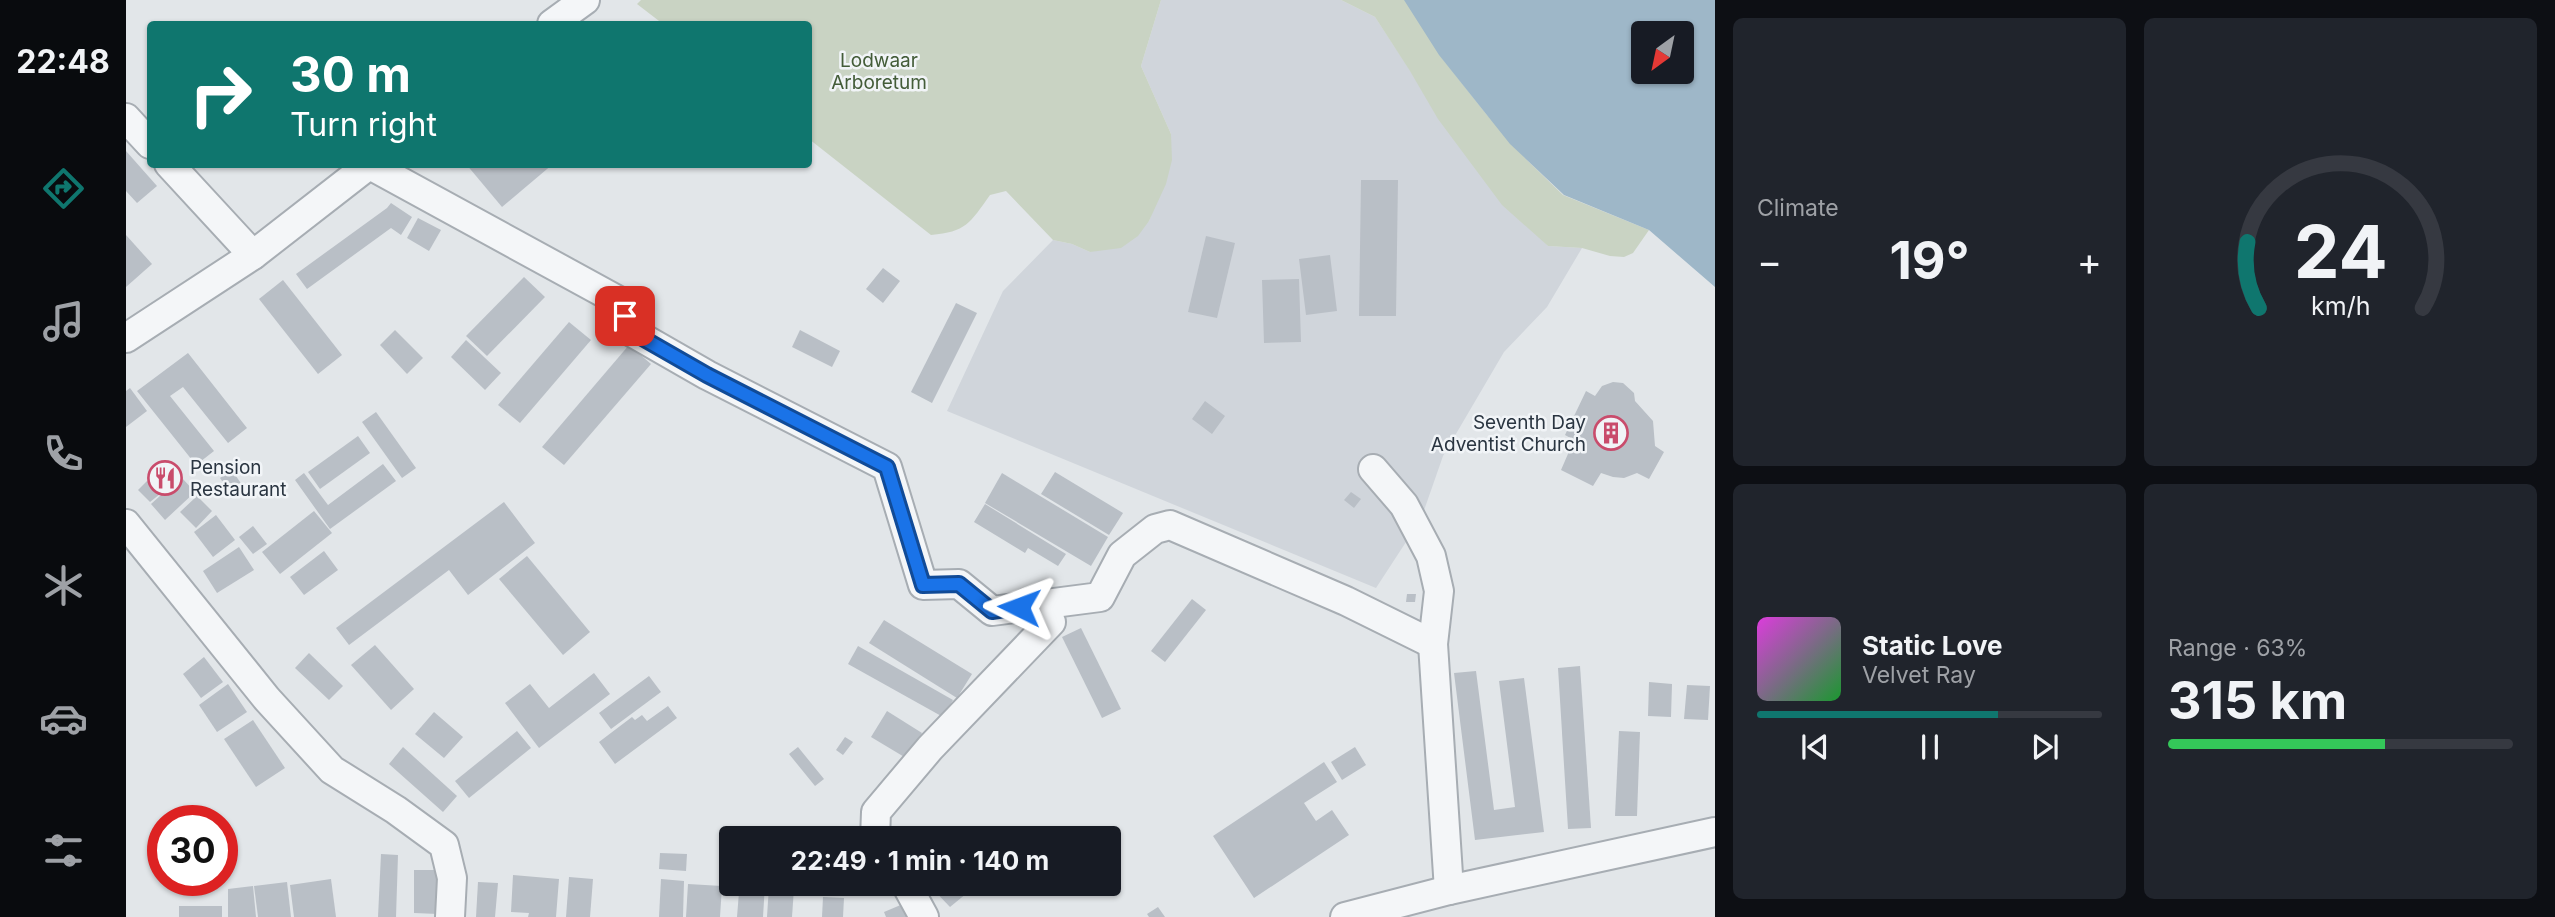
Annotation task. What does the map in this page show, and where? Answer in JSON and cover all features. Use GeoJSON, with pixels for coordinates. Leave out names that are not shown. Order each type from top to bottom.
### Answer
{"type":"FeatureCollection","features":[{"type":"Feature","properties":{"kind":"street"},"geometry":{"type":"LineString","coordinates":[[556,21],[585,0]]}},
{"type":"Feature","properties":{"kind":"street"},"geometry":{"type":"LineString","coordinates":[[126,118],[147,141]]}},
{"type":"Feature","properties":{"kind":"street"},"geometry":{"type":"LineString","coordinates":[[173,168],[253,256]]}},
{"type":"Feature","properties":{"kind":"street"},"geometry":{"type":"LineString","coordinates":[[126,338],[253,256],[366,168]]}},
{"type":"Feature","properties":{"kind":"street"},"geometry":{"type":"LineString","coordinates":[[375,168],[617,300],[632,332],[707,375],[887,467],[923,585],[959,584],[992,611],[1100,597],[1122,555],[1155,529],[1170,525],[1346,601],[1433,644]]}},
{"type":"Feature","properties":{"kind":"street"},"geometry":{"type":"LineString","coordinates":[[1373,469],[1404,505],[1431,556],[1440,591],[1433,644],[1449,890]]}},
{"type":"Feature","properties":{"kind":"street"},"geometry":{"type":"LineString","coordinates":[[126,524],[267,699],[332,770],[396,810],[444,845],[452,878],[450,917]]}},
{"type":"Feature","properties":{"kind":"street"},"geometry":{"type":"LineString","coordinates":[[875,826],[876,812],[930,748],[1051,622]]}},
{"type":"Feature","properties":{"kind":"street"},"geometry":{"type":"LineString","coordinates":[[1347,917],[1449,890],[1715,832]]}},
{"type":"Feature","properties":{"kind":"street"},"geometry":{"type":"LineString","coordinates":[[913,896],[924,917]]}},
{"type":"Feature","properties":{"kind":"shaded area"},"geometry":{"type":"Polygon","coordinates":[[[1161,0],[1341,0],[1375,17],[1470,161],[1548,246],[1582,248],[1547,307],[1504,352],[1443,456],[1421,519],[1376,588],[947,411],[1003,291],[1053,240],[1090,252],[1149,221],[1171,134],[1141,66],[1161,0]]]}},
{"type":"Feature","properties":{"kind":"green space","name":"Lodwaar Arboretum"},"geometry":{"type":"Polygon","coordinates":[[[641,0],[1161,0],[1141,66],[1171,134],[1172,160],[1166,184],[1149,221],[1138,236],[1121,248],[1090,252],[1053,240],[1006,191],[990,195],[972,219],[960,228],[931,235],[812,141],[812,21],[659,21],[637,4],[641,0]]]}},
{"type":"Feature","properties":{"kind":"green space"},"geometry":{"type":"Polygon","coordinates":[[[1341,0],[1405,0],[1442,58],[1487,115],[1563,195],[1649,230],[1633,253],[1624,257],[1610,256],[1582,248],[1548,246],[1502,205],[1438,119],[1375,17],[1341,0]]]}},
{"type":"Feature","properties":{"kind":"water"},"geometry":{"type":"Polygon","coordinates":[[[1404,0],[1715,0],[1715,287],[1649,230],[1564,195],[1510,144],[1439,55],[1404,0]]]}},
{"type":"Feature","properties":{"kind":"building"},"geometry":{"type":"Polygon","coordinates":[[[126,151],[157,186],[137,203],[126,191],[126,151]]]}},
{"type":"Feature","properties":{"kind":"building"},"geometry":{"type":"Polygon","coordinates":[[[469,168],[548,168],[502,207],[469,168]]]}},
{"type":"Feature","properties":{"kind":"building"},"geometry":{"type":"Polygon","coordinates":[[[1361,180],[1398,180],[1396,316],[1359,316],[1361,180]]]}},
{"type":"Feature","properties":{"kind":"building"},"geometry":{"type":"Polygon","coordinates":[[[391,203],[412,217],[401,235],[391,228],[307,289],[296,274],[391,203]]]}},
{"type":"Feature","properties":{"kind":"building"},"geometry":{"type":"Polygon","coordinates":[[[418,218],[441,230],[429,251],[407,238],[418,218]]]}},
{"type":"Feature","properties":{"kind":"building"},"geometry":{"type":"Polygon","coordinates":[[[126,235],[152,264],[126,287],[126,235]]]}},
{"type":"Feature","properties":{"kind":"building"},"geometry":{"type":"Polygon","coordinates":[[[1206,236],[1235,243],[1217,318],[1188,312],[1206,236]]]}},
{"type":"Feature","properties":{"kind":"building"},"geometry":{"type":"Polygon","coordinates":[[[1330,255],[1337,311],[1306,315],[1299,259],[1330,255]]]}},
{"type":"Feature","properties":{"kind":"building"},"geometry":{"type":"Polygon","coordinates":[[[883,268],[900,281],[883,303],[866,289],[883,268]]]}},
{"type":"Feature","properties":{"kind":"building"},"geometry":{"type":"Polygon","coordinates":[[[524,277],[545,297],[487,356],[466,336],[524,277]]]}},
{"type":"Feature","properties":{"kind":"building"},"geometry":{"type":"Polygon","coordinates":[[[1299,279],[1301,342],[1264,343],[1262,280],[1299,279]]]}},
{"type":"Feature","properties":{"kind":"building"},"geometry":{"type":"Polygon","coordinates":[[[283,280],[342,355],[318,374],[259,299],[283,280]]]}},
{"type":"Feature","properties":{"kind":"building"},"geometry":{"type":"Polygon","coordinates":[[[956,303],[977,313],[932,403],[911,392],[956,303]]]}},
{"type":"Feature","properties":{"kind":"building"},"geometry":{"type":"Polygon","coordinates":[[[569,322],[591,340],[520,423],[498,405],[569,322]]]}},
{"type":"Feature","properties":{"kind":"building"},"geometry":{"type":"Polygon","coordinates":[[[395,330],[423,358],[407,374],[380,345],[395,330]]]}},
{"type":"Feature","properties":{"kind":"building"},"geometry":{"type":"Polygon","coordinates":[[[800,330],[840,351],[832,367],[792,347],[800,330]]]}},
{"type":"Feature","properties":{"kind":"building"},"geometry":{"type":"Polygon","coordinates":[[[466,340],[501,373],[485,390],[451,357],[466,340]]]}},
{"type":"Feature","properties":{"kind":"building"},"geometry":{"type":"Polygon","coordinates":[[[629,345],[651,364],[564,465],[542,447],[629,345]]]}},
{"type":"Feature","properties":{"kind":"building"},"geometry":{"type":"Polygon","coordinates":[[[188,353],[247,428],[228,443],[183,387],[170,396],[214,451],[196,465],[137,391],[188,353]]]}},
{"type":"Feature","properties":{"kind":"building","name":"Seventh Day Adventist Church"},"geometry":{"type":"Polygon","coordinates":[[[1613,382],[1623,383],[1634,393],[1635,401],[1653,421],[1655,446],[1664,452],[1649,479],[1637,473],[1624,478],[1601,473],[1593,486],[1561,470],[1574,440],[1565,435],[1586,391],[1595,396],[1602,386],[1613,382]]]}},
{"type":"Feature","properties":{"kind":"building"},"geometry":{"type":"Polygon","coordinates":[[[130,388],[147,411],[126,427],[126,391],[130,388]]]}},
{"type":"Feature","properties":{"kind":"building"},"geometry":{"type":"Polygon","coordinates":[[[1205,401],[1225,416],[1212,434],[1192,419],[1205,401]]]}},
{"type":"Feature","properties":{"kind":"building"},"geometry":{"type":"Polygon","coordinates":[[[376,412],[416,468],[402,478],[362,422],[376,412]]]}},
{"type":"Feature","properties":{"kind":"building"},"geometry":{"type":"Polygon","coordinates":[[[358,436],[370,453],[320,489],[308,472],[358,436]]]}},
{"type":"Feature","properties":{"kind":"building"},"geometry":{"type":"Polygon","coordinates":[[[383,464],[396,481],[330,529],[295,480],[304,473],[328,505],[383,464]]]}},
{"type":"Feature","properties":{"kind":"building"},"geometry":{"type":"Polygon","coordinates":[[[231,469],[245,489],[234,498],[220,478],[231,469]]]}},
{"type":"Feature","properties":{"kind":"building"},"geometry":{"type":"Polygon","coordinates":[[[1055,472],[1123,513],[1109,535],[1041,494],[1055,472]]]}},
{"type":"Feature","properties":{"kind":"building"},"geometry":{"type":"Polygon","coordinates":[[[1002,473],[1108,537],[1091,566],[985,503],[1002,473]]]}},
{"type":"Feature","properties":{"kind":"building"},"geometry":{"type":"Polygon","coordinates":[[[181,477],[195,492],[165,520],[151,504],[181,477]]]}},
{"type":"Feature","properties":{"kind":"building"},"geometry":{"type":"Polygon","coordinates":[[[147,481],[160,494],[150,502],[138,490],[147,481]]]}},
{"type":"Feature","properties":{"kind":"building"},"geometry":{"type":"Polygon","coordinates":[[[1351,492],[1361,499],[1354,508],[1344,500],[1351,492]]]}},
{"type":"Feature","properties":{"kind":"building"},"geometry":{"type":"Polygon","coordinates":[[[197,496],[212,511],[196,528],[180,512],[197,496]]]}},
{"type":"Feature","properties":{"kind":"building"},"geometry":{"type":"Polygon","coordinates":[[[504,502],[535,543],[468,595],[449,570],[349,645],[336,628],[504,502]]]}},
{"type":"Feature","properties":{"kind":"building"},"geometry":{"type":"Polygon","coordinates":[[[985,504],[1066,554],[1058,566],[1028,548],[1025,553],[974,522],[985,504]]]}},
{"type":"Feature","properties":{"kind":"building"},"geometry":{"type":"Polygon","coordinates":[[[314,511],[332,533],[280,574],[262,552],[314,511]]]}},
{"type":"Feature","properties":{"kind":"building"},"geometry":{"type":"Polygon","coordinates":[[[216,515],[235,540],[213,557],[194,532],[216,515]]]}},
{"type":"Feature","properties":{"kind":"building"},"geometry":{"type":"Polygon","coordinates":[[[253,526],[267,544],[253,554],[239,537],[253,526]]]}},
{"type":"Feature","properties":{"kind":"building"},"geometry":{"type":"Polygon","coordinates":[[[239,547],[254,570],[217,593],[203,571],[239,547]]]}},
{"type":"Feature","properties":{"kind":"building"},"geometry":{"type":"Polygon","coordinates":[[[324,551],[338,570],[304,595],[290,577],[324,551]]]}},
{"type":"Feature","properties":{"kind":"building"},"geometry":{"type":"Polygon","coordinates":[[[527,556],[590,632],[563,655],[499,579],[527,556]]]}},
{"type":"Feature","properties":{"kind":"building"},"geometry":{"type":"Polygon","coordinates":[[[1407,594],[1416,594],[1415,602],[1406,602],[1407,594]]]}},
{"type":"Feature","properties":{"kind":"building"},"geometry":{"type":"Polygon","coordinates":[[[1192,599],[1206,610],[1165,662],[1151,651],[1192,599]]]}},
{"type":"Feature","properties":{"kind":"building"},"geometry":{"type":"Polygon","coordinates":[[[884,620],[972,674],[957,698],[869,643],[884,620]]]}},
{"type":"Feature","properties":{"kind":"building"},"geometry":{"type":"Polygon","coordinates":[[[1081,628],[1121,709],[1102,718],[1062,637],[1081,628]]]}},
{"type":"Feature","properties":{"kind":"building"},"geometry":{"type":"Polygon","coordinates":[[[375,645],[414,689],[391,710],[351,665],[375,645]]]}},
{"type":"Feature","properties":{"kind":"building"},"geometry":{"type":"Polygon","coordinates":[[[858,646],[953,700],[943,717],[848,664],[858,646]]]}},
{"type":"Feature","properties":{"kind":"building"},"geometry":{"type":"Polygon","coordinates":[[[309,653],[343,686],[329,700],[295,668],[309,653]]]}},
{"type":"Feature","properties":{"kind":"building"},"geometry":{"type":"Polygon","coordinates":[[[204,657],[223,682],[201,698],[183,674],[204,657]]]}},
{"type":"Feature","properties":{"kind":"building"},"geometry":{"type":"Polygon","coordinates":[[[1580,666],[1591,828],[1568,829],[1558,668],[1580,666]]]}},
{"type":"Feature","properties":{"kind":"building"},"geometry":{"type":"Polygon","coordinates":[[[1476,671],[1494,810],[1515,807],[1499,681],[1524,678],[1544,832],[1475,840],[1454,673],[1476,671]]]}},
{"type":"Feature","properties":{"kind":"building"},"geometry":{"type":"Polygon","coordinates":[[[594,673],[610,694],[539,748],[505,703],[530,684],[549,708],[594,673]]]}},
{"type":"Feature","properties":{"kind":"building"},"geometry":{"type":"Polygon","coordinates":[[[649,676],[661,692],[611,729],[599,713],[649,676]]]}},
{"type":"Feature","properties":{"kind":"building"},"geometry":{"type":"Polygon","coordinates":[[[1649,682],[1672,684],[1671,717],[1648,716],[1649,682]]]}},
{"type":"Feature","properties":{"kind":"building"},"geometry":{"type":"Polygon","coordinates":[[[228,684],[247,712],[217,732],[199,705],[228,684]]]}},
{"type":"Feature","properties":{"kind":"building"},"geometry":{"type":"Polygon","coordinates":[[[1687,685],[1710,686],[1708,720],[1684,719],[1687,685]]]}},
{"type":"Feature","properties":{"kind":"building"},"geometry":{"type":"Polygon","coordinates":[[[668,706],[677,718],[615,764],[599,742],[632,717],[635,720],[642,715],[647,721],[668,706]]]}},
{"type":"Feature","properties":{"kind":"building"},"geometry":{"type":"Polygon","coordinates":[[[887,711],[922,733],[906,758],[871,737],[887,711]]]}},
{"type":"Feature","properties":{"kind":"building"},"geometry":{"type":"Polygon","coordinates":[[[434,712],[463,737],[444,758],[415,734],[434,712]]]}},
{"type":"Feature","properties":{"kind":"building"},"geometry":{"type":"Polygon","coordinates":[[[253,720],[285,768],[256,787],[224,739],[253,720]]]}},
{"type":"Feature","properties":{"kind":"building"},"geometry":{"type":"Polygon","coordinates":[[[517,731],[531,748],[469,798],[455,781],[517,731]]]}},
{"type":"Feature","properties":{"kind":"building"},"geometry":{"type":"Polygon","coordinates":[[[1619,731],[1640,732],[1637,816],[1615,816],[1619,731]]]}},
{"type":"Feature","properties":{"kind":"building"},"geometry":{"type":"Polygon","coordinates":[[[845,737],[853,742],[843,755],[836,750],[845,737]]]}},
{"type":"Feature","properties":{"kind":"building"},"geometry":{"type":"Polygon","coordinates":[[[403,747],[457,796],[443,812],[389,764],[403,747]]]}},
{"type":"Feature","properties":{"kind":"building"},"geometry":{"type":"Polygon","coordinates":[[[798,747],[824,779],[815,786],[789,754],[798,747]]]}},
{"type":"Feature","properties":{"kind":"building"},"geometry":{"type":"Polygon","coordinates":[[[1355,747],[1366,765],[1342,780],[1331,762],[1355,747]]]}},
{"type":"Feature","properties":{"kind":"building"},"geometry":{"type":"Polygon","coordinates":[[[1324,762],[1337,782],[1304,803],[1316,821],[1332,810],[1349,835],[1254,898],[1213,836],[1324,762]]]}},
{"type":"Feature","properties":{"kind":"building"},"geometry":{"type":"Polygon","coordinates":[[[660,853],[687,854],[686,871],[659,869],[660,853]]]}},
{"type":"Feature","properties":{"kind":"building"},"geometry":{"type":"Polygon","coordinates":[[[381,854],[398,855],[396,917],[378,917],[381,854]]]}},
{"type":"Feature","properties":{"kind":"building"},"geometry":{"type":"Polygon","coordinates":[[[414,870],[438,870],[438,914],[414,913],[414,870]]]}},
{"type":"Feature","properties":{"kind":"building"},"geometry":{"type":"Polygon","coordinates":[[[513,875],[559,879],[556,917],[528,917],[529,913],[511,912],[513,875]]]}},
{"type":"Feature","properties":{"kind":"building"},"geometry":{"type":"Polygon","coordinates":[[[569,877],[593,879],[590,917],[566,917],[569,877]]]}},
{"type":"Feature","properties":{"kind":"building"},"geometry":{"type":"Polygon","coordinates":[[[331,879],[336,917],[294,917],[290,885],[331,879]]]}},
{"type":"Feature","properties":{"kind":"building"},"geometry":{"type":"Polygon","coordinates":[[[661,879],[684,881],[683,917],[659,917],[661,879]]]}},
{"type":"Feature","properties":{"kind":"building"},"geometry":{"type":"Polygon","coordinates":[[[287,882],[291,917],[258,917],[254,886],[287,882]]]}},
{"type":"Feature","properties":{"kind":"building"},"geometry":{"type":"Polygon","coordinates":[[[478,882],[498,883],[495,917],[476,917],[478,882]]]}},
{"type":"Feature","properties":{"kind":"building"},"geometry":{"type":"Polygon","coordinates":[[[688,884],[719,886],[720,917],[686,917],[688,884]]]}},
{"type":"Feature","properties":{"kind":"building"},"geometry":{"type":"Polygon","coordinates":[[[253,886],[256,917],[228,917],[228,896],[238,896],[238,888],[253,886]]]}},
{"type":"Feature","properties":{"kind":"building"},"geometry":{"type":"Polygon","coordinates":[[[739,896],[764,896],[763,917],[737,917],[739,896]]]}},
{"type":"Feature","properties":{"kind":"building"},"geometry":{"type":"Polygon","coordinates":[[[768,896],[793,896],[792,917],[767,917],[768,896]]]}},
{"type":"Feature","properties":{"kind":"building"},"geometry":{"type":"Polygon","coordinates":[[[939,896],[963,896],[950,907],[939,896]]]}},
{"type":"Feature","properties":{"kind":"building"},"geometry":{"type":"Polygon","coordinates":[[[823,897],[844,898],[843,917],[822,917],[823,897]]]}},
{"type":"Feature","properties":{"kind":"building"},"geometry":{"type":"Polygon","coordinates":[[[903,904],[909,917],[886,917],[884,912],[903,904]]]}},
{"type":"Feature","properties":{"kind":"building"},"geometry":{"type":"Polygon","coordinates":[[[179,906],[222,906],[222,917],[179,917],[179,906]]]}},
{"type":"Feature","properties":{"kind":"building"},"geometry":{"type":"Polygon","coordinates":[[[1158,907],[1165,917],[1149,917],[1147,914],[1158,907]]]}},
{"type":"Feature","properties":{"kind":"place","name":"Seventh Day Adventist Church"},"geometry":{"type":"Point","coordinates":[1611,433]}},
{"type":"Feature","properties":{"kind":"place","name":"Pension Restaurant"},"geometry":{"type":"Point","coordinates":[165,478]}},
{"type":"Feature","properties":{"kind":"route"},"geometry":{"type":"LineString","coordinates":[[625,316],[632,332],[707,375],[887,467],[923,585],[959,584],[992,611],[1019,607]]}}]}
